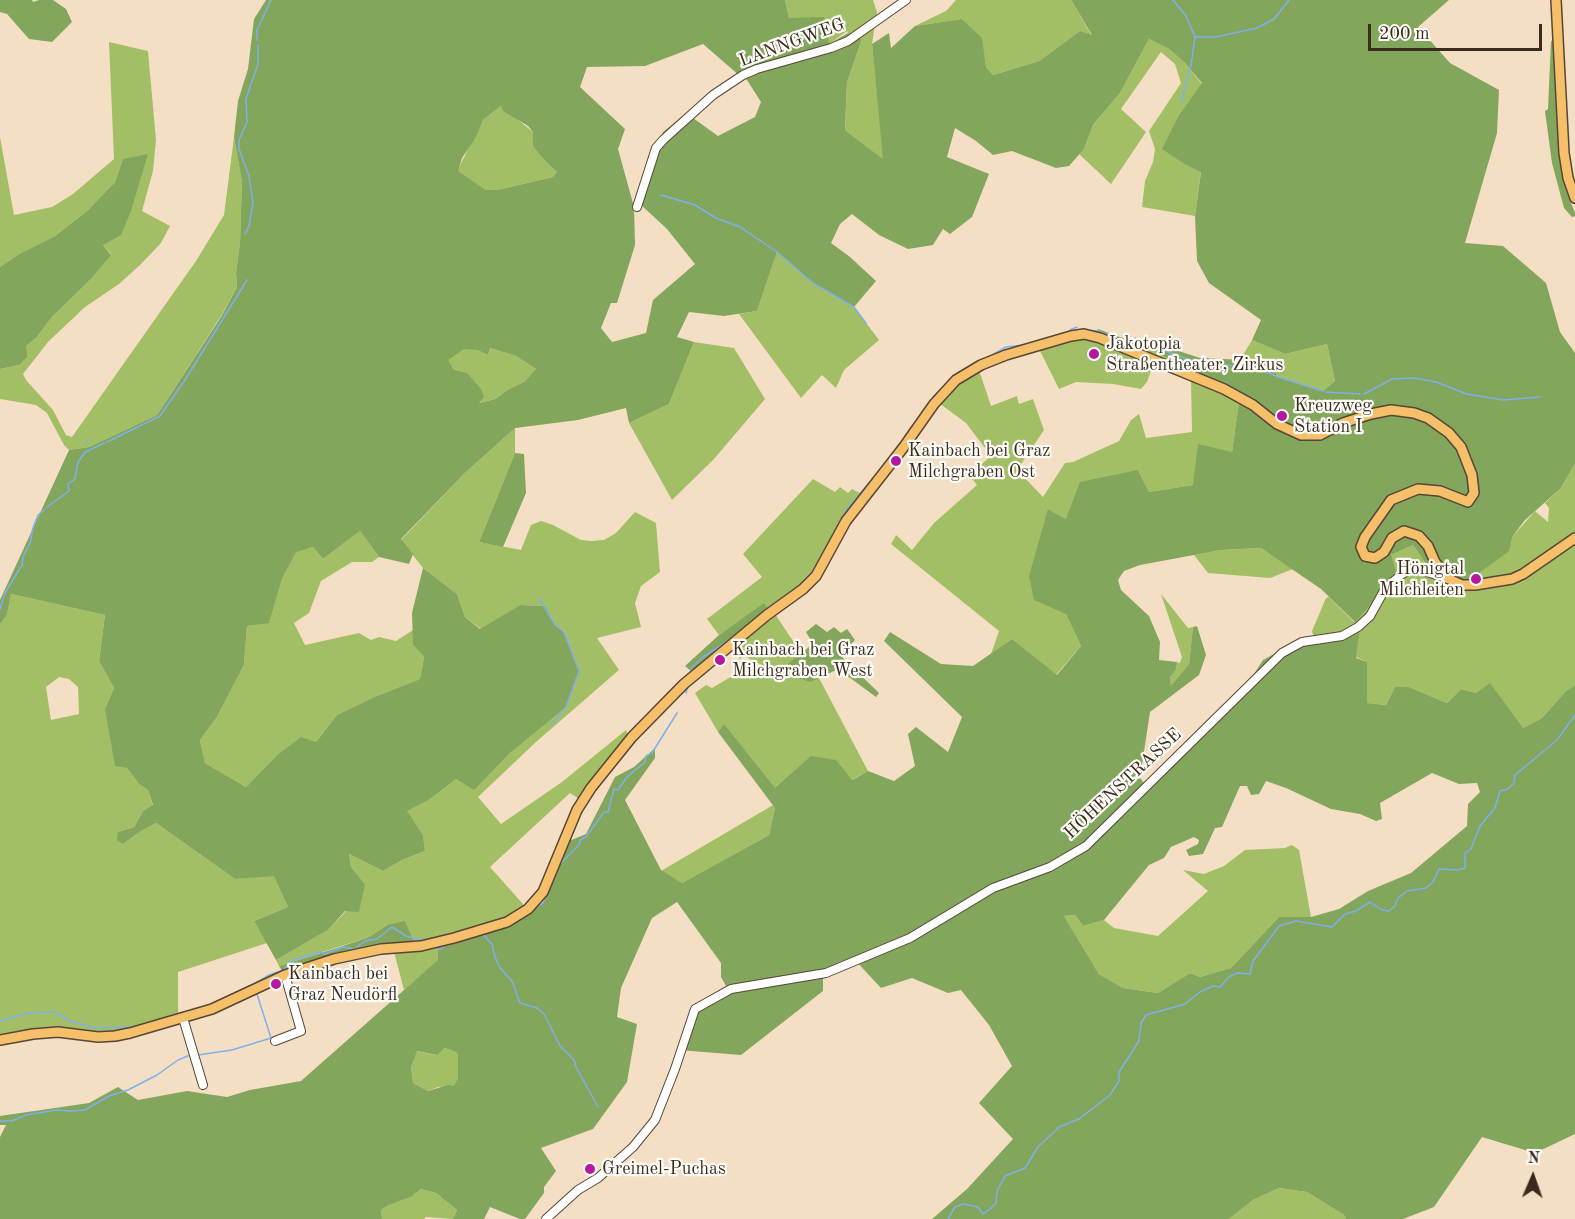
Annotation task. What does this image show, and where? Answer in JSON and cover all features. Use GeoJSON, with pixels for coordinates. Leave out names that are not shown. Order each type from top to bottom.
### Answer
{"type":"FeatureCollection","features":[{"type":"Feature","properties":{"kind":"main road"},"geometry":{"type":"LineString","coordinates":[[1557,0],[1563,153],[1575,198]]}},
{"type":"Feature","properties":{"kind":"main road"},"geometry":{"type":"LineString","coordinates":[[0,1040],[58,1032],[98,1037],[115,1036],[212,1009],[285,975],[334,959],[381,949],[421,946],[454,938],[507,922],[528,909],[543,892],[577,810],[591,788],[632,737],[684,684],[767,615],[803,589],[816,576],[846,521],[934,404],[956,380],[981,365],[1006,355],[1071,336],[1084,334],[1100,338],[1224,389],[1253,405],[1277,424],[1301,435],[1320,435],[1343,423],[1391,410],[1414,413],[1428,418],[1449,433],[1461,447],[1468,461],[1474,493],[1468,502],[1440,491],[1418,489],[1391,500],[1365,537],[1361,547],[1365,556],[1375,558],[1384,552],[1392,538],[1404,531],[1419,536],[1449,579]]}},
{"type":"Feature","properties":{"kind":"main road","name":"HÖHENSTRASSE"},"geometry":{"type":"LineString","coordinates":[[1449,579],[1462,585],[1512,579],[1523,574],[1575,538]]}},
{"type":"Feature","properties":{"kind":"street","name":"LANNGWEG"},"geometry":{"type":"LineString","coordinates":[[637,207],[656,148],[713,95],[743,75],[757,69],[849,41],[906,0]]}},
{"type":"Feature","properties":{"kind":"street","name":"HÖHENSTRASSE"},"geometry":{"type":"LineString","coordinates":[[546,1219],[578,1190],[598,1178],[633,1147],[654,1120],[675,1070],[695,1009],[731,990],[826,973],[910,938],[993,888],[1050,867],[1086,846],[1282,653],[1302,642],[1342,636],[1358,627],[1370,616],[1385,589],[1402,574],[1413,568],[1449,579]]}},
{"type":"Feature","properties":{"kind":"street"},"geometry":{"type":"LineString","coordinates":[[275,1041],[301,1031],[285,975]]}},
{"type":"Feature","properties":{"kind":"street"},"geometry":{"type":"LineString","coordinates":[[183,1018],[204,1085]]}},
{"type":"Feature","properties":{"kind":"green space"},"geometry":{"type":"Polygon","coordinates":[[[0,0],[32,0],[33,2],[53,0],[66,9],[72,22],[52,42],[29,39],[7,14],[0,12],[0,0]]]}},
{"type":"Feature","properties":{"kind":"green space"},"geometry":{"type":"Polygon","coordinates":[[[266,0],[785,0],[789,18],[824,17],[829,44],[848,33],[862,39],[847,82],[845,130],[883,159],[872,44],[889,33],[891,48],[915,26],[962,19],[982,38],[986,67],[993,75],[1039,61],[1080,31],[1092,35],[1071,0],[1449,0],[1418,27],[1450,63],[1499,90],[1497,133],[1465,243],[1503,246],[1546,283],[1560,332],[1575,353],[1575,464],[1560,489],[1525,520],[1512,537],[1509,551],[1467,582],[1429,568],[1413,545],[1391,555],[1397,575],[1355,622],[1321,589],[1261,548],[1221,550],[1140,565],[1124,571],[1118,580],[1121,590],[1149,616],[1160,642],[1159,660],[1177,662],[1176,670],[1170,677],[1171,686],[1189,664],[1193,627],[1197,626],[1206,655],[1199,675],[1150,712],[1140,778],[1148,788],[1236,702],[1263,660],[1292,644],[1360,627],[1356,658],[1367,662],[1367,703],[1386,705],[1395,687],[1409,687],[1447,703],[1461,689],[1476,693],[1490,683],[1523,728],[1542,718],[1566,691],[1575,685],[1575,1134],[1535,1153],[1482,1137],[1434,1207],[1403,1219],[1346,1219],[1344,1215],[1307,1192],[1279,1188],[1253,1200],[1229,1219],[932,1219],[967,1189],[1013,1139],[979,1103],[1012,1066],[989,1025],[961,990],[948,993],[912,978],[881,988],[855,960],[838,963],[823,971],[823,991],[741,1055],[679,1050],[693,1005],[726,986],[721,977],[721,963],[677,902],[652,918],[621,988],[617,1017],[637,1024],[627,1082],[593,1129],[541,1148],[556,1171],[544,1187],[544,1193],[525,1219],[490,1207],[484,1219],[453,1219],[457,1210],[436,1193],[421,1189],[411,1197],[381,1210],[382,1219],[0,1219],[0,1137],[6,1125],[0,1125],[0,1116],[89,1103],[118,1087],[138,1100],[187,1091],[227,1097],[250,1090],[301,1081],[438,960],[438,945],[507,926],[543,903],[569,841],[586,834],[615,777],[634,767],[655,748],[655,758],[625,800],[661,870],[682,883],[769,835],[775,808],[718,732],[724,724],[775,788],[811,756],[836,760],[852,780],[868,771],[894,781],[915,766],[908,734],[916,727],[948,752],[962,717],[884,641],[890,632],[941,664],[973,666],[1012,639],[1057,675],[1081,646],[1066,614],[1034,600],[1029,576],[1048,509],[1066,519],[1080,482],[1138,470],[1149,492],[1193,485],[1198,444],[1232,452],[1240,395],[1143,346],[1133,349],[1096,333],[1098,329],[1128,340],[1142,339],[1200,358],[1270,361],[1278,377],[1323,391],[1335,381],[1327,344],[1285,354],[1252,340],[1261,320],[1209,283],[1197,261],[1195,216],[1201,172],[1162,149],[1179,115],[1202,83],[1169,49],[1149,39],[1120,93],[1093,125],[1084,149],[1069,166],[1056,168],[1012,151],[993,155],[955,128],[947,157],[989,174],[972,217],[950,234],[943,229],[933,245],[908,249],[879,235],[852,214],[840,224],[831,243],[876,281],[854,307],[813,283],[777,252],[757,311],[724,316],[689,312],[677,337],[694,342],[669,404],[629,423],[626,408],[578,420],[515,428],[466,472],[401,539],[413,554],[409,564],[379,557],[360,531],[323,559],[313,547],[296,552],[282,579],[269,623],[247,626],[244,665],[217,717],[200,740],[205,763],[246,787],[276,756],[301,737],[316,742],[337,715],[420,679],[424,657],[413,645],[412,613],[423,568],[457,594],[465,617],[480,629],[520,605],[546,606],[555,625],[564,632],[579,671],[566,707],[511,752],[474,790],[456,779],[429,800],[407,811],[423,835],[425,851],[383,871],[349,854],[351,867],[365,884],[359,912],[345,911],[328,930],[276,960],[254,921],[288,907],[274,876],[235,879],[156,823],[123,844],[117,840],[118,832],[134,827],[143,811],[153,805],[148,790],[139,784],[127,768],[115,766],[105,709],[114,688],[99,661],[105,615],[11,594],[7,615],[0,624],[0,600],[69,450],[89,447],[157,415],[221,317],[237,287],[242,182],[234,137],[238,101],[248,69],[254,19],[266,0]],[[703,44],[645,66],[587,67],[580,87],[625,129],[618,149],[634,207],[635,245],[617,303],[611,303],[601,328],[612,342],[646,333],[653,300],[695,264],[667,229],[640,204],[663,132],[686,113],[718,136],[755,117],[761,102],[747,80],[703,44]],[[501,106],[483,120],[475,139],[462,158],[458,171],[486,190],[497,190],[553,177],[557,172],[533,146],[533,132],[528,126],[503,111],[501,106]],[[490,348],[488,355],[477,350],[464,349],[448,360],[454,370],[467,373],[481,389],[484,397],[479,403],[495,399],[524,382],[536,369],[516,356],[490,348]],[[1432,773],[1380,803],[1382,819],[1376,821],[1360,814],[1331,809],[1266,781],[1259,794],[1251,795],[1247,786],[1240,786],[1222,827],[1215,828],[1203,854],[1189,856],[1186,850],[1198,844],[1199,840],[1194,837],[1171,847],[1164,858],[1149,865],[1104,920],[1083,926],[1075,915],[1064,916],[1099,974],[1123,988],[1158,993],[1190,973],[1200,977],[1231,968],[1279,917],[1311,917],[1339,909],[1368,891],[1411,873],[1467,826],[1468,804],[1480,792],[1477,783],[1459,784],[1432,773]],[[445,1048],[437,1055],[417,1051],[411,1067],[413,1083],[428,1091],[448,1085],[454,1086],[458,1078],[456,1052],[445,1048]]]}},
{"type":"Feature","properties":{"kind":"green space"},"geometry":{"type":"Polygon","coordinates":[[[785,0],[873,0],[877,12],[872,44],[884,160],[845,130],[847,82],[862,39],[847,31],[829,44],[789,18],[785,0]]]}},
{"type":"Feature","properties":{"kind":"green space"},"geometry":{"type":"Polygon","coordinates":[[[956,0],[1071,0],[1092,36],[1080,31],[1039,61],[993,75],[986,67],[981,38],[962,19],[915,26],[946,11],[956,0]]]}},
{"type":"Feature","properties":{"kind":"green space"},"geometry":{"type":"Polygon","coordinates":[[[1149,39],[1169,49],[1185,63],[1202,84],[1179,115],[1186,165],[1201,171],[1195,216],[1142,207],[1145,181],[1153,162],[1155,149],[1149,131],[1181,83],[1175,64],[1161,52],[1121,109],[1146,132],[1111,184],[1079,154],[1084,149],[1093,125],[1120,93],[1149,39]]]}},
{"type":"Feature","properties":{"kind":"green space"},"geometry":{"type":"Polygon","coordinates":[[[1555,40],[1559,157],[1567,193],[1575,213],[1572,217],[1564,208],[1552,163],[1545,111],[1548,109],[1551,41],[1555,40]]]}},
{"type":"Feature","properties":{"kind":"green space"},"geometry":{"type":"Polygon","coordinates":[[[109,42],[148,51],[156,140],[153,171],[142,211],[170,226],[161,243],[140,265],[119,284],[85,307],[48,342],[23,374],[26,380],[53,410],[66,435],[72,437],[196,261],[224,215],[234,137],[242,182],[237,287],[221,316],[157,415],[89,447],[69,450],[47,413],[36,405],[0,399],[0,369],[19,365],[26,346],[91,279],[111,254],[103,245],[123,159],[115,182],[87,211],[55,236],[19,254],[0,267],[0,137],[14,215],[52,207],[73,194],[114,159],[109,42]]]}},
{"type":"Feature","properties":{"kind":"green space"},"geometry":{"type":"Polygon","coordinates":[[[501,106],[533,132],[534,146],[557,172],[553,177],[497,190],[486,190],[457,171],[483,120],[501,106]]]}},
{"type":"Feature","properties":{"kind":"green space"},"geometry":{"type":"Polygon","coordinates":[[[148,154],[131,211],[121,235],[103,245],[111,255],[91,279],[52,317],[36,338],[26,346],[27,357],[19,365],[0,369],[0,267],[19,254],[55,236],[87,211],[115,182],[123,159],[148,154]]]}},
{"type":"Feature","properties":{"kind":"green space"},"geometry":{"type":"Polygon","coordinates":[[[777,252],[813,283],[854,307],[879,340],[844,370],[836,388],[822,375],[801,398],[739,314],[757,311],[777,252]]]}},
{"type":"Feature","properties":{"kind":"green space"},"geometry":{"type":"Polygon","coordinates":[[[1084,334],[1133,349],[1143,346],[1240,395],[1232,452],[1193,485],[1149,492],[1138,470],[1066,519],[1048,509],[1066,614],[1081,646],[1056,675],[1012,639],[991,654],[999,631],[891,544],[896,535],[912,550],[934,523],[977,485],[969,475],[991,456],[966,423],[939,403],[957,385],[979,370],[991,406],[1017,396],[1019,404],[1033,399],[1044,430],[1017,470],[1043,497],[1065,463],[1073,462],[1119,441],[1131,420],[1139,414],[1146,438],[1192,432],[1191,381],[1153,365],[1147,382],[1141,389],[1113,384],[1076,382],[1059,389],[1036,343],[1084,334]]]}},
{"type":"Feature","properties":{"kind":"green space"},"geometry":{"type":"Polygon","coordinates":[[[1252,340],[1285,354],[1327,344],[1335,381],[1323,391],[1278,377],[1270,361],[1240,360],[1252,340]]]}},
{"type":"Feature","properties":{"kind":"green space"},"geometry":{"type":"Polygon","coordinates":[[[694,342],[734,348],[765,399],[714,459],[672,500],[629,423],[669,404],[694,342]]]}},
{"type":"Feature","properties":{"kind":"green space"},"geometry":{"type":"Polygon","coordinates":[[[464,348],[488,355],[490,348],[516,356],[536,369],[524,382],[495,399],[478,403],[447,360],[464,348]]]}},
{"type":"Feature","properties":{"kind":"green space"},"geometry":{"type":"Polygon","coordinates":[[[515,428],[515,453],[479,542],[521,550],[531,525],[541,521],[581,540],[604,540],[616,533],[635,512],[656,523],[660,572],[641,586],[635,603],[641,627],[597,638],[619,670],[536,742],[478,797],[501,824],[562,782],[626,730],[631,746],[585,803],[570,793],[490,867],[530,912],[439,960],[404,990],[387,925],[369,937],[279,966],[276,960],[328,930],[346,911],[365,884],[351,867],[349,854],[383,871],[425,851],[423,835],[406,811],[429,800],[456,779],[474,789],[511,752],[565,632],[555,625],[546,606],[520,605],[481,629],[465,617],[457,594],[423,568],[401,540],[466,472],[515,428]]]}},
{"type":"Feature","properties":{"kind":"green space"},"geometry":{"type":"Polygon","coordinates":[[[515,453],[524,454],[526,493],[503,547],[479,542],[515,453]]]}},
{"type":"Feature","properties":{"kind":"green space"},"geometry":{"type":"Polygon","coordinates":[[[1575,464],[1575,685],[1566,691],[1542,718],[1523,728],[1476,693],[1461,689],[1447,703],[1409,687],[1395,687],[1386,705],[1366,703],[1367,662],[1314,638],[1312,631],[1326,598],[1329,597],[1354,622],[1391,555],[1413,545],[1429,568],[1512,537],[1535,511],[1548,522],[1549,508],[1545,503],[1560,489],[1575,464]]]}},
{"type":"Feature","properties":{"kind":"green space"},"geometry":{"type":"Polygon","coordinates":[[[813,479],[835,492],[840,487],[848,493],[852,489],[869,498],[836,542],[827,564],[775,614],[801,653],[788,663],[811,682],[819,678],[868,771],[851,780],[775,789],[724,725],[718,732],[695,693],[706,685],[712,688],[746,668],[775,672],[744,656],[740,659],[728,645],[765,603],[719,635],[707,619],[762,577],[743,554],[813,479]]]}},
{"type":"Feature","properties":{"kind":"green space"},"geometry":{"type":"Polygon","coordinates":[[[360,531],[379,557],[372,562],[352,562],[321,581],[309,613],[294,623],[305,645],[359,633],[371,640],[379,637],[396,641],[413,630],[413,645],[424,657],[420,679],[337,715],[316,742],[276,756],[246,787],[205,763],[200,740],[217,717],[244,665],[247,626],[269,622],[282,579],[296,551],[313,547],[323,559],[360,531]]]}},
{"type":"Feature","properties":{"kind":"green space"},"geometry":{"type":"Polygon","coordinates":[[[1261,548],[1293,569],[1270,578],[1208,573],[1194,555],[1221,550],[1261,548]]]}},
{"type":"Feature","properties":{"kind":"green space"},"geometry":{"type":"Polygon","coordinates":[[[11,594],[105,615],[99,661],[114,688],[105,709],[127,768],[139,784],[148,790],[153,806],[143,811],[134,827],[118,832],[123,844],[156,823],[235,879],[274,875],[288,907],[254,921],[267,943],[178,972],[178,1013],[175,1025],[131,1037],[100,1034],[0,1038],[0,624],[7,615],[11,594]],[[59,677],[46,687],[51,720],[79,714],[78,687],[69,679],[59,677]]]}},
{"type":"Feature","properties":{"kind":"green space"},"geometry":{"type":"Polygon","coordinates":[[[1161,594],[1188,628],[1193,627],[1189,664],[1171,687],[1170,677],[1182,657],[1161,594]]]}},
{"type":"Feature","properties":{"kind":"green space"},"geometry":{"type":"Polygon","coordinates":[[[764,603],[769,611],[692,672],[685,666],[719,635],[764,603]]]}},
{"type":"Feature","properties":{"kind":"green space"},"geometry":{"type":"Polygon","coordinates":[[[816,624],[827,632],[834,627],[841,633],[847,629],[855,640],[840,655],[879,693],[876,697],[838,669],[811,682],[793,677],[788,663],[813,644],[806,632],[816,624]]]}},
{"type":"Feature","properties":{"kind":"green space"},"geometry":{"type":"Polygon","coordinates":[[[773,805],[775,808],[769,835],[682,883],[661,871],[773,805]]]}},
{"type":"Feature","properties":{"kind":"green space"},"geometry":{"type":"Polygon","coordinates":[[[1292,845],[1299,850],[1311,917],[1279,917],[1231,968],[1200,977],[1190,973],[1158,993],[1123,988],[1099,974],[1064,916],[1075,915],[1083,926],[1104,920],[1114,928],[1158,936],[1208,891],[1183,870],[1204,874],[1224,866],[1245,850],[1285,848],[1292,845]]]}},
{"type":"Feature","properties":{"kind":"green space"},"geometry":{"type":"Polygon","coordinates":[[[405,921],[417,949],[394,950],[329,963],[287,978],[279,966],[369,937],[387,925],[405,921]]]}},
{"type":"Feature","properties":{"kind":"green space"},"geometry":{"type":"Polygon","coordinates":[[[445,1048],[458,1055],[458,1078],[455,1086],[438,1087],[428,1091],[413,1083],[411,1067],[416,1051],[436,1055],[445,1048]]]}},
{"type":"Feature","properties":{"kind":"green space"},"geometry":{"type":"Polygon","coordinates":[[[1279,1188],[1307,1192],[1344,1215],[1346,1219],[1229,1219],[1253,1200],[1279,1188]]]}},
{"type":"Feature","properties":{"kind":"green space"},"geometry":{"type":"Polygon","coordinates":[[[421,1189],[436,1193],[457,1210],[453,1219],[426,1217],[424,1219],[382,1219],[381,1210],[411,1197],[421,1189]]]}},
{"type":"Feature","properties":{"kind":"waterway"},"geometry":{"type":"LineString","coordinates":[[257,40],[257,30],[271,0]]}},
{"type":"Feature","properties":{"kind":"waterway"},"geometry":{"type":"LineString","coordinates":[[1173,0],[1186,16],[1195,37],[1191,65],[1181,103]]}},
{"type":"Feature","properties":{"kind":"waterway"},"geometry":{"type":"LineString","coordinates":[[1196,37],[1216,37],[1257,28],[1274,19],[1289,0]]}},
{"type":"Feature","properties":{"kind":"waterway"},"geometry":{"type":"LineString","coordinates":[[245,234],[249,226],[253,203],[249,176],[239,149],[239,140],[247,122],[246,99],[258,64],[258,45]]}},
{"type":"Feature","properties":{"kind":"waterway"},"geometry":{"type":"LineString","coordinates":[[661,195],[695,205],[716,218],[740,227],[777,252],[813,283],[854,307],[866,323]]}},
{"type":"Feature","properties":{"kind":"waterway"},"geometry":{"type":"LineString","coordinates":[[107,442],[160,416],[247,280]]}},
{"type":"Feature","properties":{"kind":"waterway"},"geometry":{"type":"LineString","coordinates":[[1070,330],[1077,327]]}},
{"type":"Feature","properties":{"kind":"waterway"},"geometry":{"type":"LineString","coordinates":[[1083,330],[1098,331],[1128,343],[1135,338],[1178,356],[1202,363],[1258,368],[1278,377],[1323,391]]}},
{"type":"Feature","properties":{"kind":"waterway"},"geometry":{"type":"LineString","coordinates":[[987,358],[1006,347],[1024,345]]}},
{"type":"Feature","properties":{"kind":"waterway"},"geometry":{"type":"LineString","coordinates":[[1364,394],[1392,379],[1414,378],[1436,382],[1467,394],[1503,400],[1540,397]]}},
{"type":"Feature","properties":{"kind":"waterway"},"geometry":{"type":"LineString","coordinates":[[933,397],[946,385]]}},
{"type":"Feature","properties":{"kind":"waterway"},"geometry":{"type":"LineString","coordinates":[[1326,392],[1360,394]]}},
{"type":"Feature","properties":{"kind":"waterway"},"geometry":{"type":"LineString","coordinates":[[905,436],[926,408]]}},
{"type":"Feature","properties":{"kind":"waterway"},"geometry":{"type":"LineString","coordinates":[[86,452],[104,443]]}},
{"type":"Feature","properties":{"kind":"waterway"},"geometry":{"type":"LineString","coordinates":[[891,456],[899,444]]}},
{"type":"Feature","properties":{"kind":"waterway"},"geometry":{"type":"LineString","coordinates":[[47,507],[69,491],[68,484],[75,479],[78,462],[86,451]]}},
{"type":"Feature","properties":{"kind":"waterway"},"geometry":{"type":"LineString","coordinates":[[765,611],[801,584],[813,571],[847,509],[874,477]]}},
{"type":"Feature","properties":{"kind":"waterway"},"geometry":{"type":"LineString","coordinates":[[0,609],[5,593],[22,565],[38,515],[45,509]]}},
{"type":"Feature","properties":{"kind":"waterway"},"geometry":{"type":"LineString","coordinates":[[539,598],[555,625],[564,632],[579,671],[566,707],[551,724]]}},
{"type":"Feature","properties":{"kind":"waterway"},"geometry":{"type":"LineString","coordinates":[[690,673],[692,667],[703,657],[731,639]]}},
{"type":"Feature","properties":{"kind":"waterway"},"geometry":{"type":"LineString","coordinates":[[686,693],[688,685]]}},
{"type":"Feature","properties":{"kind":"waterway"},"geometry":{"type":"LineString","coordinates":[[533,910],[543,903],[559,865],[579,845],[580,840],[586,837],[604,812],[608,812],[614,789],[618,790],[627,777],[645,762],[646,756],[652,753],[677,713]]}},
{"type":"Feature","properties":{"kind":"waterway"},"geometry":{"type":"LineString","coordinates":[[948,1219],[955,1207],[963,1204],[978,1207],[983,1214],[990,1209],[996,1203],[997,1191],[1005,1176],[1025,1168],[1038,1147],[1059,1127],[1079,1119],[1110,1095],[1119,1081],[1119,1072],[1139,1041],[1141,1023],[1146,1015],[1185,1004],[1200,992],[1213,986],[1220,987],[1230,976],[1238,973],[1250,974],[1253,961],[1279,926],[1296,921],[1332,927],[1345,914],[1356,911],[1370,902],[1382,910],[1389,911],[1395,906],[1398,898],[1407,891],[1426,888],[1433,882],[1439,869],[1465,868],[1465,853],[1471,849],[1480,826],[1495,808],[1500,791],[1508,789],[1514,783],[1515,775],[1557,740],[1575,715]]}},
{"type":"Feature","properties":{"kind":"waterway"},"geometry":{"type":"LineString","coordinates":[[256,983],[284,970],[291,961],[320,952],[325,954],[343,947],[355,949],[365,941],[377,939],[392,927],[406,936],[425,941]]}},
{"type":"Feature","properties":{"kind":"waterway"},"geometry":{"type":"LineString","coordinates":[[482,933],[492,944],[500,968],[512,981],[520,1003],[537,1008],[544,1014],[560,1046],[574,1060],[598,1107]]}},
{"type":"Feature","properties":{"kind":"waterway"},"geometry":{"type":"LineString","coordinates":[[436,946],[439,950],[448,944]]}},
{"type":"Feature","properties":{"kind":"waterway"},"geometry":{"type":"LineString","coordinates":[[198,1055],[232,1050],[271,1038],[257,994]]}},
{"type":"Feature","properties":{"kind":"waterway"},"geometry":{"type":"LineString","coordinates":[[0,1021],[28,1013],[55,1012],[70,1021],[94,1028],[133,1027]]}},
{"type":"Feature","properties":{"kind":"waterway"},"geometry":{"type":"LineString","coordinates":[[0,1121],[12,1121],[26,1115],[56,1110],[85,1110],[109,1096],[128,1090],[157,1075],[178,1060],[190,1055]]}},
{"type":"Feature","properties":{"kind":"place","name":"Jakotopia Straßentheater, Zirkus"},"geometry":{"type":"Point","coordinates":[1094,354]}},
{"type":"Feature","properties":{"kind":"place","name":"Kreuzweg Station I"},"geometry":{"type":"Point","coordinates":[1282,416]}},
{"type":"Feature","properties":{"kind":"place","name":"Kainbach bei Graz Milchgraben Ost"},"geometry":{"type":"Point","coordinates":[896,461]}},
{"type":"Feature","properties":{"kind":"place","name":"Hönigtal Milchleiten"},"geometry":{"type":"Point","coordinates":[1476,579]}},
{"type":"Feature","properties":{"kind":"place","name":"Kainbach bei Graz Milchgraben West"},"geometry":{"type":"Point","coordinates":[720,660]}},
{"type":"Feature","properties":{"kind":"place","name":"Kainbach bei Graz Neudörfl"},"geometry":{"type":"Point","coordinates":[276,984]}},
{"type":"Feature","properties":{"kind":"place","name":"Greimel-Puchas"},"geometry":{"type":"Point","coordinates":[590,1169]}}]}
